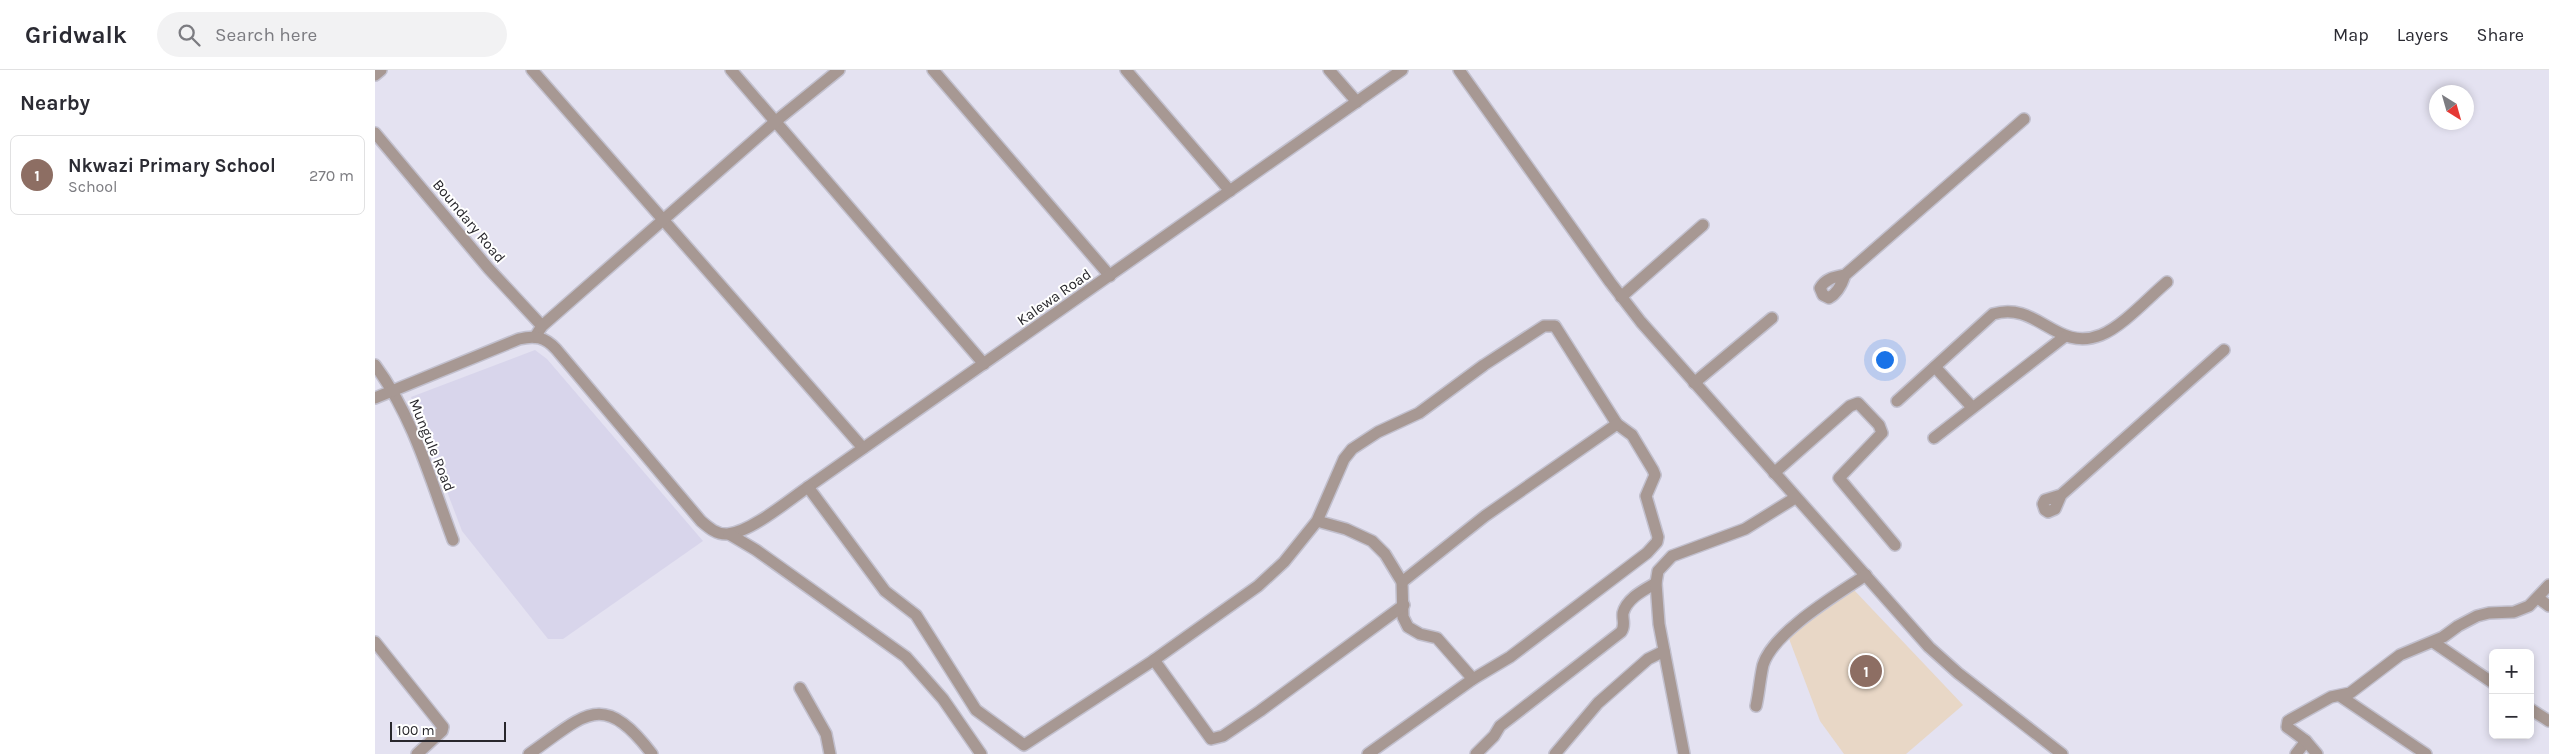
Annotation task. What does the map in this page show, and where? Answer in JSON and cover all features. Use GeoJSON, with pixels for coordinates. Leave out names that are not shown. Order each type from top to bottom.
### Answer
{"type":"FeatureCollection","features":[{"type":"Feature","properties":{"kind":"street"},"geometry":{"type":"LineString","coordinates":[[375,75],[381,70]]}},
{"type":"Feature","properties":{"kind":"street"},"geometry":{"type":"LineString","coordinates":[[532,70],[863,448]]}},
{"type":"Feature","properties":{"kind":"street"},"geometry":{"type":"LineString","coordinates":[[731,70],[984,364]]}},
{"type":"Feature","properties":{"kind":"street"},"geometry":{"type":"LineString","coordinates":[[535,336],[542,326],[597,276],[664,221],[776,121],[839,70]]}},
{"type":"Feature","properties":{"kind":"street"},"geometry":{"type":"LineString","coordinates":[[933,70],[1110,276]]}},
{"type":"Feature","properties":{"kind":"street"},"geometry":{"type":"LineString","coordinates":[[1127,70],[1230,191]]}},
{"type":"Feature","properties":{"kind":"street"},"geometry":{"type":"LineString","coordinates":[[1329,70],[1357,102]]}},
{"type":"Feature","properties":{"kind":"street","name":"Kalewa Road"},"geometry":{"type":"LineString","coordinates":[[723,533],[755,522],[808,487],[1402,70]]}},
{"type":"Feature","properties":{"kind":"street"},"geometry":{"type":"LineString","coordinates":[[1459,70],[1621,297],[1795,498],[1944,661],[2062,754]]}},
{"type":"Feature","properties":{"kind":"street"},"geometry":{"type":"LineString","coordinates":[[1845,275],[2024,120]]}},
{"type":"Feature","properties":{"kind":"street","name":"Boundary Road"},"geometry":{"type":"LineString","coordinates":[[375,133],[489,269],[542,326]]}},
{"type":"Feature","properties":{"kind":"street"},"geometry":{"type":"LineString","coordinates":[[1621,297],[1703,225]]}},
{"type":"Feature","properties":{"kind":"street"},"geometry":{"type":"LineString","coordinates":[[1897,401],[1985,320],[2002,311],[2020,312],[2031,316],[2064,337],[2077,339],[2101,334],[2112,328],[2167,282]]}},
{"type":"Feature","properties":{"kind":"street"},"geometry":{"type":"LineString","coordinates":[[1694,383],[1772,318]]}},
{"type":"Feature","properties":{"kind":"street"},"geometry":{"type":"LineString","coordinates":[[808,487],[885,591],[915,615],[976,710],[1020,750],[1154,660],[1259,586],[1285,562],[1317,520],[1344,459],[1352,449],[1378,432],[1419,413],[1484,365],[1544,326],[1555,326],[1617,424],[1632,435],[1655,475],[1646,496],[1657,528],[1657,542],[1647,553],[1510,657],[1473,679],[1368,754]]}},
{"type":"Feature","properties":{"kind":"street"},"geometry":{"type":"LineString","coordinates":[[375,398],[519,339],[535,336],[544,339],[556,349],[701,521],[756,550],[906,657],[943,698],[981,754]]}},
{"type":"Feature","properties":{"kind":"street"},"geometry":{"type":"LineString","coordinates":[[1934,438],[2064,337]]}},
{"type":"Feature","properties":{"kind":"street"},"geometry":{"type":"LineString","coordinates":[[2061,495],[2224,350]]}},
{"type":"Feature","properties":{"kind":"street","name":"Mungule Road"},"geometry":{"type":"LineString","coordinates":[[375,365],[394,391],[424,461],[453,540]]}},
{"type":"Feature","properties":{"kind":"street"},"geometry":{"type":"LineString","coordinates":[[1935,367],[1972,407]]}},
{"type":"Feature","properties":{"kind":"street"},"geometry":{"type":"LineString","coordinates":[[1774,473],[1850,406],[1858,403],[1879,425],[1882,433],[1839,478],[1844,488],[1895,545]]}},
{"type":"Feature","properties":{"kind":"street"},"geometry":{"type":"LineString","coordinates":[[1402,582],[1485,516],[1617,424]]}},
{"type":"Feature","properties":{"kind":"street"},"geometry":{"type":"LineString","coordinates":[[1684,754],[1663,650],[1656,583],[1661,566],[1672,556],[1745,529],[1795,498]]}},
{"type":"Feature","properties":{"kind":"street"},"geometry":{"type":"LineString","coordinates":[[1317,520],[1346,529],[1372,541],[1385,554],[1402,582],[1403,617],[1408,626],[1420,634],[1437,638],[1473,679]]}},
{"type":"Feature","properties":{"kind":"street"},"geometry":{"type":"LineString","coordinates":[[1756,706],[1763,663],[1774,645],[1803,620],[1866,575]]}},
{"type":"Feature","properties":{"kind":"street"},"geometry":{"type":"LineString","coordinates":[[1476,754],[1494,736],[1500,726],[1621,632],[1624,626],[1623,612],[1628,604],[1635,596],[1656,583]]}},
{"type":"Feature","properties":{"kind":"street"},"geometry":{"type":"LineString","coordinates":[[2317,754],[2306,741],[2287,727],[2288,721],[2331,697],[2350,693],[2400,656],[2433,642],[2477,616],[2489,612],[2514,612],[2538,598],[2549,585]]}},
{"type":"Feature","properties":{"kind":"street"},"geometry":{"type":"LineString","coordinates":[[2538,598],[2549,606]]}},
{"type":"Feature","properties":{"kind":"street"},"geometry":{"type":"LineString","coordinates":[[1154,660],[1211,739],[1223,736],[1260,711],[1404,605]]}},
{"type":"Feature","properties":{"kind":"street"},"geometry":{"type":"LineString","coordinates":[[375,642],[443,727],[443,731],[417,754]]}},
{"type":"Feature","properties":{"kind":"street"},"geometry":{"type":"LineString","coordinates":[[2433,642],[2489,680]]}},
{"type":"Feature","properties":{"kind":"street"},"geometry":{"type":"LineString","coordinates":[[1555,754],[1598,703],[1648,659],[1663,650]]}},
{"type":"Feature","properties":{"kind":"street"},"geometry":{"type":"LineString","coordinates":[[799,688],[825,734],[830,754]]}},
{"type":"Feature","properties":{"kind":"street"},"geometry":{"type":"LineString","coordinates":[[2340,696],[2426,754]]}},
{"type":"Feature","properties":{"kind":"street"},"geometry":{"type":"LineString","coordinates":[[529,754],[543,750],[585,717],[600,712],[613,716],[629,728],[652,754]]}},
{"type":"Feature","properties":{"kind":"street"},"geometry":{"type":"LineString","coordinates":[[2534,712],[2549,721]]}},
{"type":"Feature","properties":{"kind":"street"},"geometry":{"type":"LineString","coordinates":[[2296,754],[2306,741]]}},
{"type":"Feature","properties":{"kind":"shaded area"},"geometry":{"type":"Polygon","coordinates":[[[535,350],[547,359],[703,541],[563,639],[548,639],[462,531],[411,397],[535,350]]]}},
{"type":"Feature","properties":{"kind":"shaded area"},"geometry":{"type":"Polygon","coordinates":[[[1854,590],[1963,705],[1906,754],[1844,754],[1820,721],[1788,636],[1854,590]]]}},
{"type":"Feature","properties":{"kind":"place","name":"Nkwazi Primary School"},"geometry":{"type":"Point","coordinates":[1866,671]}}]}
